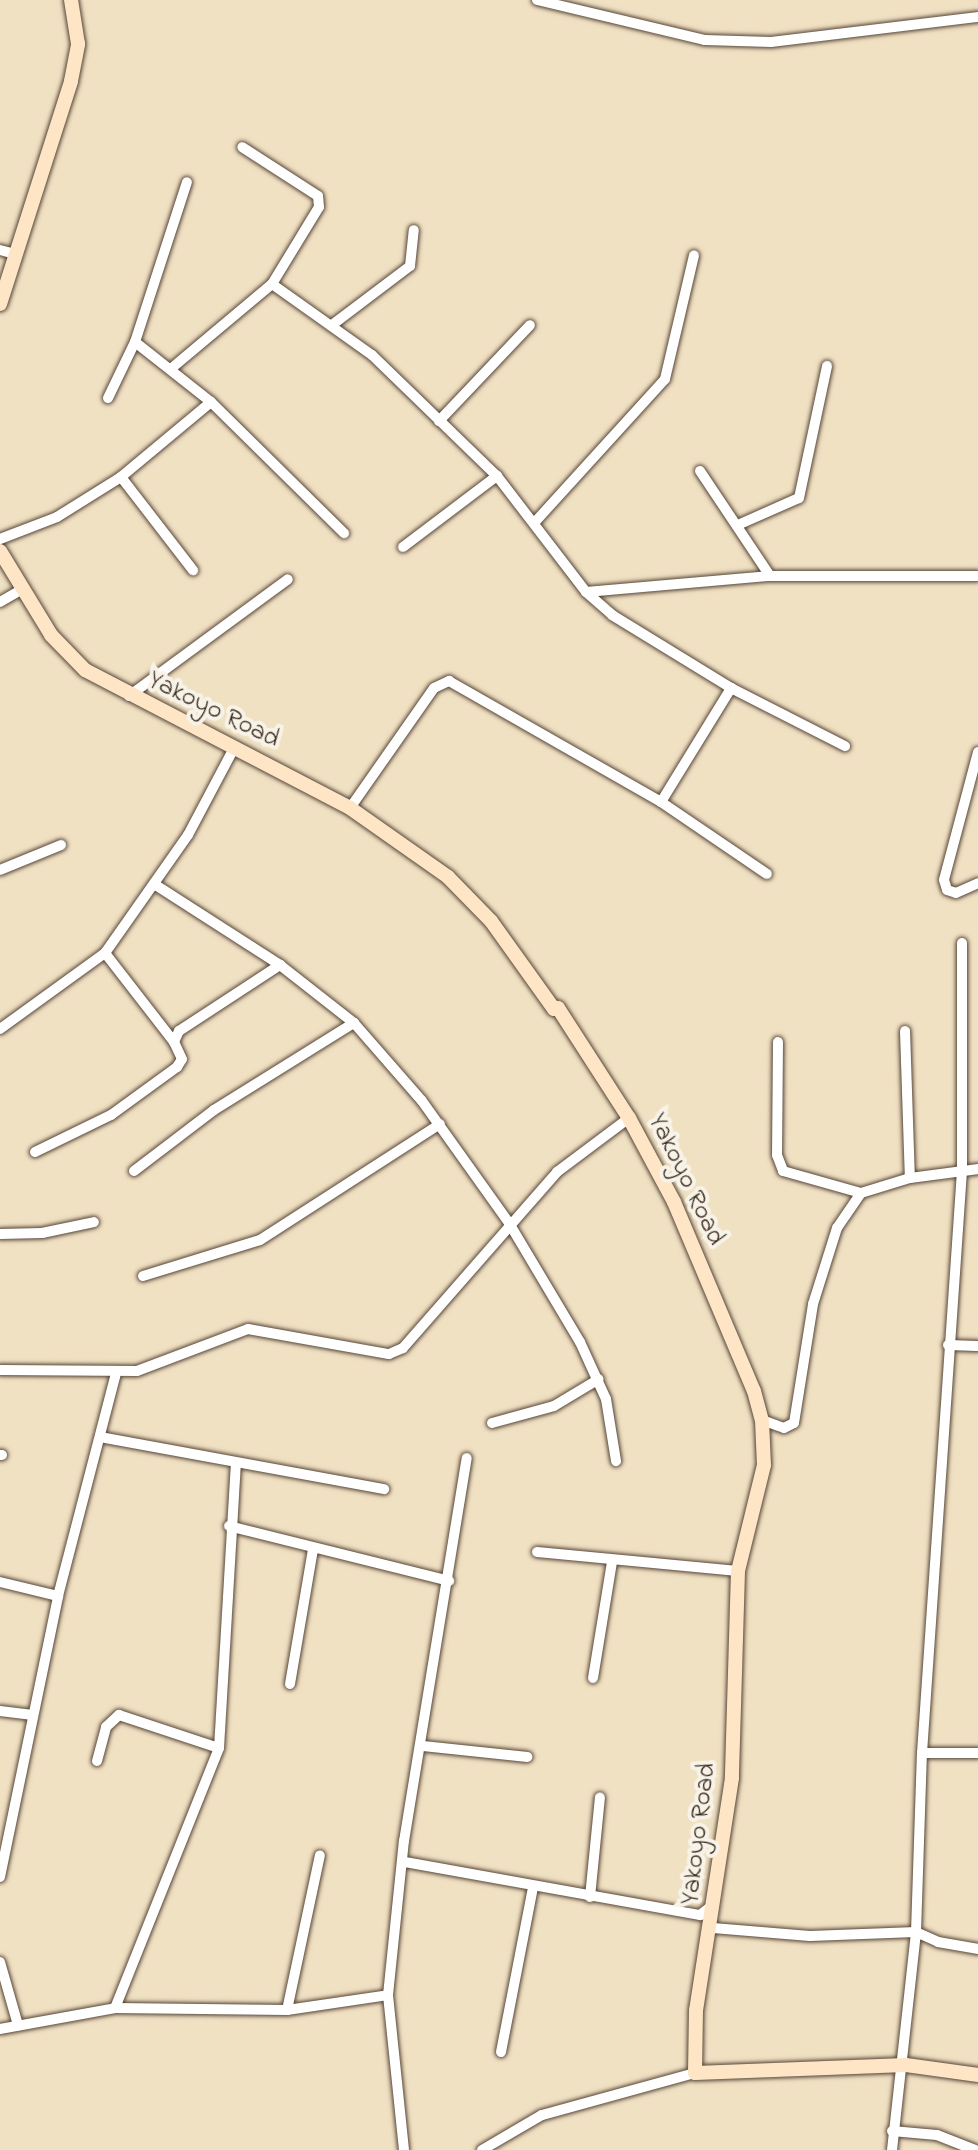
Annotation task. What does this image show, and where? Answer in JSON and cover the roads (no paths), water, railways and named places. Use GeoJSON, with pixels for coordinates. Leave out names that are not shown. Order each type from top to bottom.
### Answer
{"type":"FeatureCollection","features":[{"type":"Feature","properties":{"kind":"main road"},"geometry":{"type":"LineString","coordinates":[[0,304],[8,252],[71,81],[78,44],[71,0]]}},
{"type":"Feature","properties":{"kind":"main road","name":"Yakoyo Road"},"geometry":{"type":"LineString","coordinates":[[0,551],[21,590],[67,655],[129,696],[350,808],[448,877],[491,921],[554,1009],[558,1008],[629,1118],[674,1202],[742,1359],[762,1420],[764,1465],[738,1571],[732,1778],[713,1928],[696,2010],[695,2073]]}},
{"type":"Feature","properties":{"kind":"main road"},"geometry":{"type":"LineString","coordinates":[[695,2073],[906,2065],[978,2075]]}},
{"type":"Feature","properties":{"kind":"street"},"geometry":{"type":"LineString","coordinates":[[537,0],[705,40],[771,42],[978,17]]}},
{"type":"Feature","properties":{"kind":"street"},"geometry":{"type":"LineString","coordinates":[[173,367],[272,284],[319,207],[318,196],[242,147]]}},
{"type":"Feature","properties":{"kind":"street"},"geometry":{"type":"LineString","coordinates":[[108,398],[135,342],[187,182]]}},
{"type":"Feature","properties":{"kind":"street"},"geometry":{"type":"LineString","coordinates":[[332,325],[410,266],[414,230]]}},
{"type":"Feature","properties":{"kind":"street"},"geometry":{"type":"LineString","coordinates":[[535,522],[665,379],[694,255]]}},
{"type":"Feature","properties":{"kind":"street"},"geometry":{"type":"LineString","coordinates":[[272,284],[332,325],[497,476],[586,592],[612,615],[731,688],[845,746]]}},
{"type":"Feature","properties":{"kind":"street"},"geometry":{"type":"LineString","coordinates":[[439,421],[530,325]]}},
{"type":"Feature","properties":{"kind":"street"},"geometry":{"type":"LineString","coordinates":[[135,342],[173,367],[344,533]]}},
{"type":"Feature","properties":{"kind":"street"},"geometry":{"type":"LineString","coordinates":[[740,524],[799,498],[827,366]]}},
{"type":"Feature","properties":{"kind":"street"},"geometry":{"type":"LineString","coordinates":[[0,539],[57,517],[121,477],[211,402]]}},
{"type":"Feature","properties":{"kind":"street"},"geometry":{"type":"LineString","coordinates":[[700,471],[740,524],[770,576]]}},
{"type":"Feature","properties":{"kind":"street"},"geometry":{"type":"LineString","coordinates":[[403,547],[497,476]]}},
{"type":"Feature","properties":{"kind":"street"},"geometry":{"type":"LineString","coordinates":[[121,477],[193,570]]}},
{"type":"Feature","properties":{"kind":"street"},"geometry":{"type":"LineString","coordinates":[[586,592],[770,576],[978,574],[978,584]]}},
{"type":"Feature","properties":{"kind":"street"},"geometry":{"type":"LineString","coordinates":[[129,696],[288,579]]}},
{"type":"Feature","properties":{"kind":"street"},"geometry":{"type":"LineString","coordinates":[[0,602],[21,590]]}},
{"type":"Feature","properties":{"kind":"street"},"geometry":{"type":"LineString","coordinates":[[350,808],[434,688],[449,681],[661,802],[767,874]]}},
{"type":"Feature","properties":{"kind":"street"},"geometry":{"type":"LineString","coordinates":[[661,802],[731,688]]}},
{"type":"Feature","properties":{"kind":"street"},"geometry":{"type":"LineString","coordinates":[[0,1029],[105,953],[188,835],[234,748]]}},
{"type":"Feature","properties":{"kind":"street"},"geometry":{"type":"LineString","coordinates":[[978,752],[944,880],[947,890],[956,893],[978,883]]}},
{"type":"Feature","properties":{"kind":"street"},"geometry":{"type":"LineString","coordinates":[[0,870],[61,845]]}},
{"type":"Feature","properties":{"kind":"street"},"geometry":{"type":"LineString","coordinates":[[154,884],[280,965],[354,1023],[440,1124],[509,1223],[599,1379],[616,1461]]}},
{"type":"Feature","properties":{"kind":"street"},"geometry":{"type":"LineString","coordinates":[[892,2150],[892,2131],[906,2065],[916,1932],[922,1753],[962,1171],[962,943]]}},
{"type":"Feature","properties":{"kind":"street"},"geometry":{"type":"LineString","coordinates":[[35,1152],[111,1115],[177,1067],[182,1059],[174,1042],[105,953]]}},
{"type":"Feature","properties":{"kind":"street"},"geometry":{"type":"LineString","coordinates":[[174,1042],[179,1031],[280,965]]}},
{"type":"Feature","properties":{"kind":"street"},"geometry":{"type":"LineString","coordinates":[[134,1171],[214,1110],[354,1023]]}},
{"type":"Feature","properties":{"kind":"street"},"geometry":{"type":"LineString","coordinates":[[905,1031],[910,1178]]}},
{"type":"Feature","properties":{"kind":"street"},"geometry":{"type":"LineString","coordinates":[[778,1042],[778,1165],[790,1174],[861,1193],[910,1178],[978,1169]]}},
{"type":"Feature","properties":{"kind":"street"},"geometry":{"type":"LineString","coordinates":[[0,1370],[137,1371],[248,1329],[389,1354],[403,1348],[509,1223],[557,1172],[629,1118]]}},
{"type":"Feature","properties":{"kind":"street"},"geometry":{"type":"LineString","coordinates":[[143,1276],[260,1240],[440,1124]]}},
{"type":"Feature","properties":{"kind":"street"},"geometry":{"type":"LineString","coordinates":[[762,1420],[784,1428],[794,1423],[813,1304],[837,1228],[861,1193]]}},
{"type":"Feature","properties":{"kind":"street"},"geometry":{"type":"LineString","coordinates":[[0,1234],[42,1233],[94,1222]]}},
{"type":"Feature","properties":{"kind":"street"},"geometry":{"type":"LineString","coordinates":[[948,1345],[978,1346]]}},
{"type":"Feature","properties":{"kind":"street"},"geometry":{"type":"LineString","coordinates":[[0,1877],[58,1596],[116,1373]]}},
{"type":"Feature","properties":{"kind":"street"},"geometry":{"type":"LineString","coordinates":[[492,1423],[554,1406],[599,1379]]}},
{"type":"Feature","properties":{"kind":"street"},"geometry":{"type":"LineString","coordinates":[[100,1437],[236,1466],[384,1489]]}},
{"type":"Feature","properties":{"kind":"street"},"geometry":{"type":"LineString","coordinates":[[404,2150],[388,1995],[405,1862],[467,1458]]}},
{"type":"Feature","properties":{"kind":"street"},"geometry":{"type":"LineString","coordinates":[[115,2008],[219,1748],[229,1526],[236,1466]]}},
{"type":"Feature","properties":{"kind":"street"},"geometry":{"type":"LineString","coordinates":[[229,1526],[449,1581]]}},
{"type":"Feature","properties":{"kind":"street"},"geometry":{"type":"LineString","coordinates":[[290,1684],[313,1549]]}},
{"type":"Feature","properties":{"kind":"street"},"geometry":{"type":"LineString","coordinates":[[537,1552],[612,1562],[738,1571]]}},
{"type":"Feature","properties":{"kind":"street"},"geometry":{"type":"LineString","coordinates":[[593,1678],[612,1562]]}},
{"type":"Feature","properties":{"kind":"street"},"geometry":{"type":"LineString","coordinates":[[0,1582],[58,1596]]}},
{"type":"Feature","properties":{"kind":"street"},"geometry":{"type":"LineString","coordinates":[[0,1711],[31,1715]]}},
{"type":"Feature","properties":{"kind":"street"},"geometry":{"type":"LineString","coordinates":[[97,1761],[106,1727],[119,1715],[219,1748]]}},
{"type":"Feature","properties":{"kind":"street"},"geometry":{"type":"LineString","coordinates":[[423,1746],[527,1757]]}},
{"type":"Feature","properties":{"kind":"street"},"geometry":{"type":"LineString","coordinates":[[922,1753],[978,1753]]}},
{"type":"Feature","properties":{"kind":"street"},"geometry":{"type":"LineString","coordinates":[[590,1897],[600,1797]]}},
{"type":"Feature","properties":{"kind":"street"},"geometry":{"type":"LineString","coordinates":[[287,2010],[320,1855]]}},
{"type":"Feature","properties":{"kind":"street"},"geometry":{"type":"LineString","coordinates":[[405,1862],[700,1915],[716,1902]]}},
{"type":"Feature","properties":{"kind":"street"},"geometry":{"type":"LineString","coordinates":[[501,2052],[533,1887]]}},
{"type":"Feature","properties":{"kind":"street"},"geometry":{"type":"LineString","coordinates":[[713,1928],[810,1936],[916,1932],[938,1942],[978,1949]]}},
{"type":"Feature","properties":{"kind":"street"},"geometry":{"type":"LineString","coordinates":[[0,1962],[18,2025]]}},
{"type":"Feature","properties":{"kind":"street"},"geometry":{"type":"LineString","coordinates":[[0,2029],[115,2008],[287,2010],[388,1995]]}},
{"type":"Feature","properties":{"kind":"street"},"geometry":{"type":"LineString","coordinates":[[484,2150],[542,2115],[695,2073]]}},
{"type":"Feature","properties":{"kind":"street"},"geometry":{"type":"LineString","coordinates":[[892,2131],[937,2135],[975,2150]]}}]}
